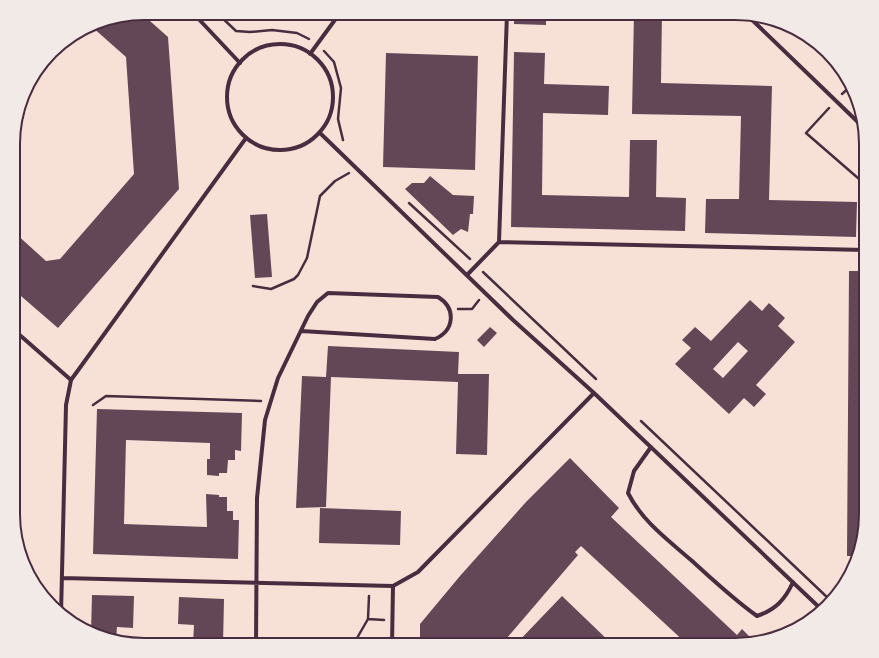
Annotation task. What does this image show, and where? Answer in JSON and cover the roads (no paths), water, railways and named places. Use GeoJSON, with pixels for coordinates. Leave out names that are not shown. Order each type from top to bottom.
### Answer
{"type":"FeatureCollection","features":[{"type":"Feature","properties":{"kind":"street"},"geometry":{"type":"LineString","coordinates":[[200,20],[240,63]]}},
{"type":"Feature","properties":{"kind":"street"},"geometry":{"type":"LineString","coordinates":[[310,54],[335,20]]}},
{"type":"Feature","properties":{"kind":"street"},"geometry":{"type":"LineString","coordinates":[[467,275],[499,242],[507,20]]}},
{"type":"Feature","properties":{"kind":"street"},"geometry":{"type":"LineString","coordinates":[[753,21],[857,121]]}},
{"type":"Feature","properties":{"kind":"street"},"geometry":{"type":"LineString","coordinates":[[281,45],[296,47],[310,54],[323,66],[331,82],[333,100],[329,118],[320,133],[307,143],[292,149],[276,150],[260,147],[246,138],[237,128],[230,116],[227,102],[228,88],[232,75],[240,63],[252,53],[266,46],[281,45]]}},
{"type":"Feature","properties":{"kind":"street"},"geometry":{"type":"LineString","coordinates":[[320,133],[467,275],[594,393],[818,606]]}},
{"type":"Feature","properties":{"kind":"street"},"geometry":{"type":"LineString","coordinates":[[61,606],[66,405],[71,380],[246,138]]}},
{"type":"Feature","properties":{"kind":"street"},"geometry":{"type":"LineString","coordinates":[[499,242],[859,250]]}},
{"type":"Feature","properties":{"kind":"street"},"geometry":{"type":"LineString","coordinates":[[256,638],[257,498],[265,420],[278,378],[308,316],[317,302],[328,294],[438,296],[447,303],[451,314],[450,326],[446,332],[435,339],[301,331]]}},
{"type":"Feature","properties":{"kind":"street"},"geometry":{"type":"LineString","coordinates":[[20,335],[71,380]]}},
{"type":"Feature","properties":{"kind":"street"},"geometry":{"type":"LineString","coordinates":[[62,578],[393,586],[418,572],[594,393]]}},
{"type":"Feature","properties":{"kind":"street"},"geometry":{"type":"LineString","coordinates":[[651,447],[634,470],[628,493],[635,507],[656,530],[740,604],[757,616],[769,612],[781,603],[793,582]]}},
{"type":"Feature","properties":{"kind":"street"},"geometry":{"type":"LineString","coordinates":[[392,638],[393,586]]}}]}
